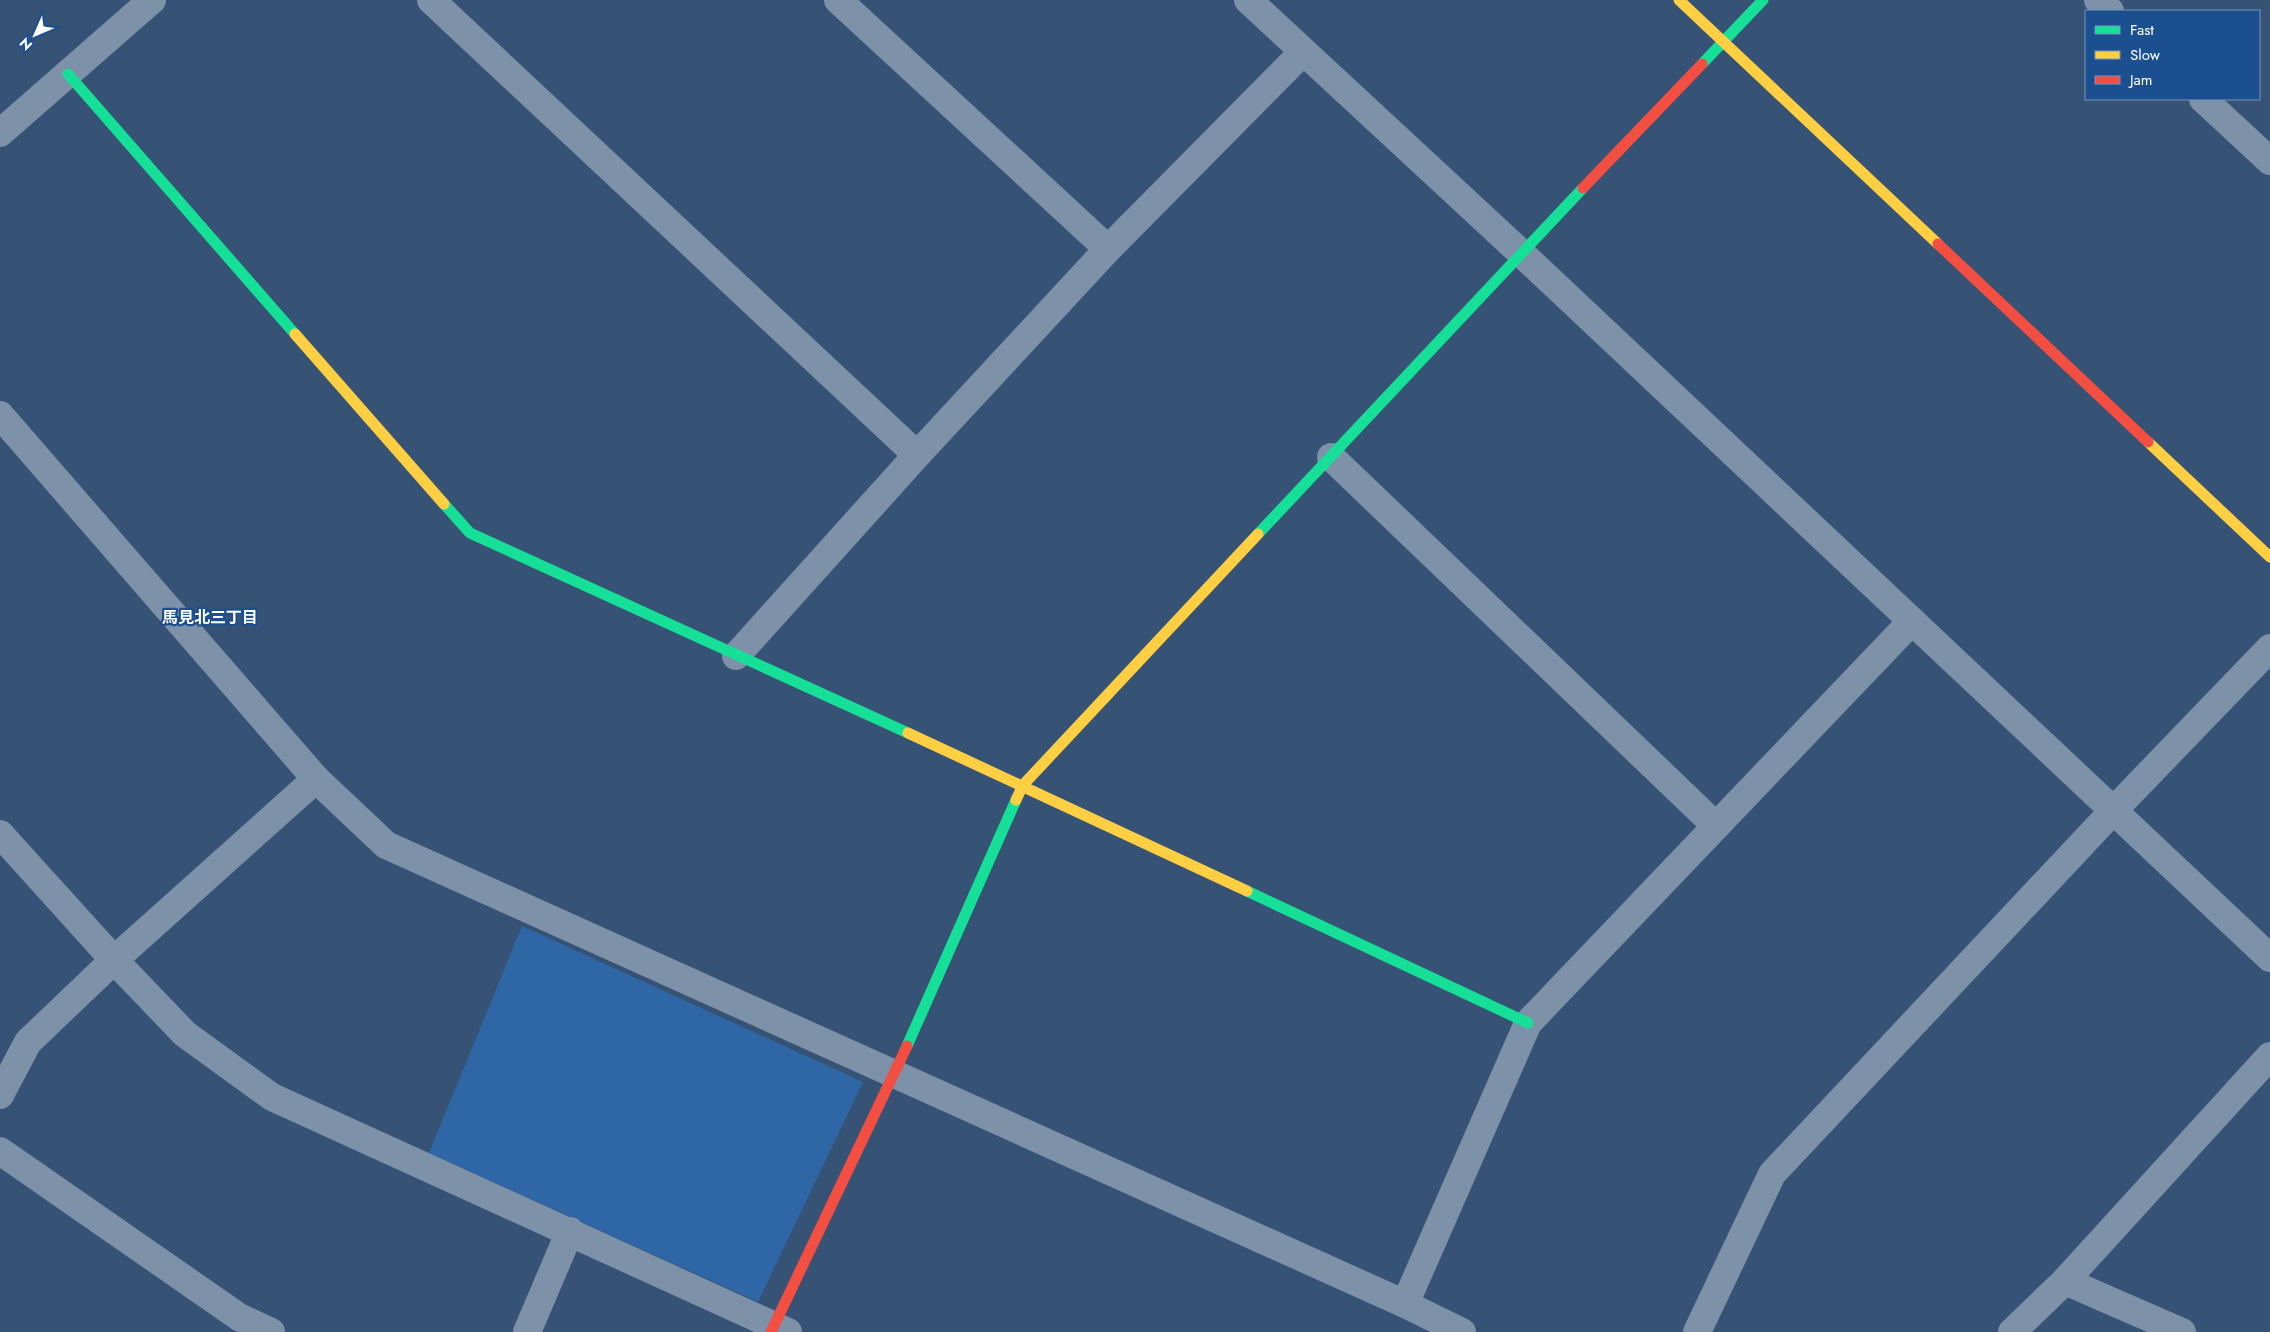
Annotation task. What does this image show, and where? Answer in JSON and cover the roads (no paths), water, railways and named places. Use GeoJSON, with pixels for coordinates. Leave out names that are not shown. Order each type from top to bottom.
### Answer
{"type":"FeatureCollection","features":[{"type":"Feature","properties":{"kind":"street"},"geometry":{"type":"LineString","coordinates":[[0,133],[152,0]]}},
{"type":"Feature","properties":{"kind":"street"},"geometry":{"type":"LineString","coordinates":[[431,0],[917,455]]}},
{"type":"Feature","properties":{"kind":"street"},"geometry":{"type":"LineString","coordinates":[[838,0],[1108,249]]}},
{"type":"Feature","properties":{"kind":"street"},"geometry":{"type":"LineString","coordinates":[[1248,0],[1521,253],[2112,812],[2270,958]]}},
{"type":"Feature","properties":{"kind":"street"},"geometry":{"type":"LineString","coordinates":[[1679,0],[2270,556]]}},
{"type":"Feature","properties":{"kind":"street"},"geometry":{"type":"LineString","coordinates":[[0,834],[114,960],[186,1034],[272,1097],[570,1231],[777,1330],[895,1074],[1023,785],[1521,253],[1763,0]]}},
{"type":"Feature","properties":{"kind":"street"},"geometry":{"type":"LineString","coordinates":[[2098,0],[2109,10]]}},
{"type":"Feature","properties":{"kind":"street"},"geometry":{"type":"LineString","coordinates":[[736,656],[917,455],[1108,249],[1303,52]]}},
{"type":"Feature","properties":{"kind":"street"},"geometry":{"type":"LineString","coordinates":[[68,74],[470,533],[736,656],[1023,785],[1528,1023]]}},
{"type":"Feature","properties":{"kind":"street"},"geometry":{"type":"LineString","coordinates":[[2204,100],[2270,161]]}},
{"type":"Feature","properties":{"kind":"street"},"geometry":{"type":"LineString","coordinates":[[0,415],[316,779],[386,845],[1405,1304],[1462,1332]]}},
{"type":"Feature","properties":{"kind":"street"},"geometry":{"type":"LineString","coordinates":[[1331,457],[1716,826]]}},
{"type":"Feature","properties":{"kind":"street"},"geometry":{"type":"LineString","coordinates":[[1405,1304],[1528,1023],[1912,622]]}},
{"type":"Feature","properties":{"kind":"street"},"geometry":{"type":"LineString","coordinates":[[1697,1332],[1772,1174],[2112,812],[2270,648]]}},
{"type":"Feature","properties":{"kind":"street"},"geometry":{"type":"LineString","coordinates":[[0,1095],[28,1042],[114,960],[316,779]]}},
{"type":"Feature","properties":{"kind":"street"},"geometry":{"type":"LineString","coordinates":[[2012,1332],[2065,1281],[2270,1056]]}},
{"type":"Feature","properties":{"kind":"street"},"geometry":{"type":"LineString","coordinates":[[0,1151],[239,1317],[271,1332]]}},
{"type":"Feature","properties":{"kind":"street"},"geometry":{"type":"LineString","coordinates":[[527,1332],[570,1231]]}},
{"type":"Feature","properties":{"kind":"street"},"geometry":{"type":"LineString","coordinates":[[2065,1281],[2182,1332]]}},
{"type":"Feature","properties":{"kind":"district","name":"馬見北三丁目"},"geometry":{"type":"Point","coordinates":[210,617]}}]}
